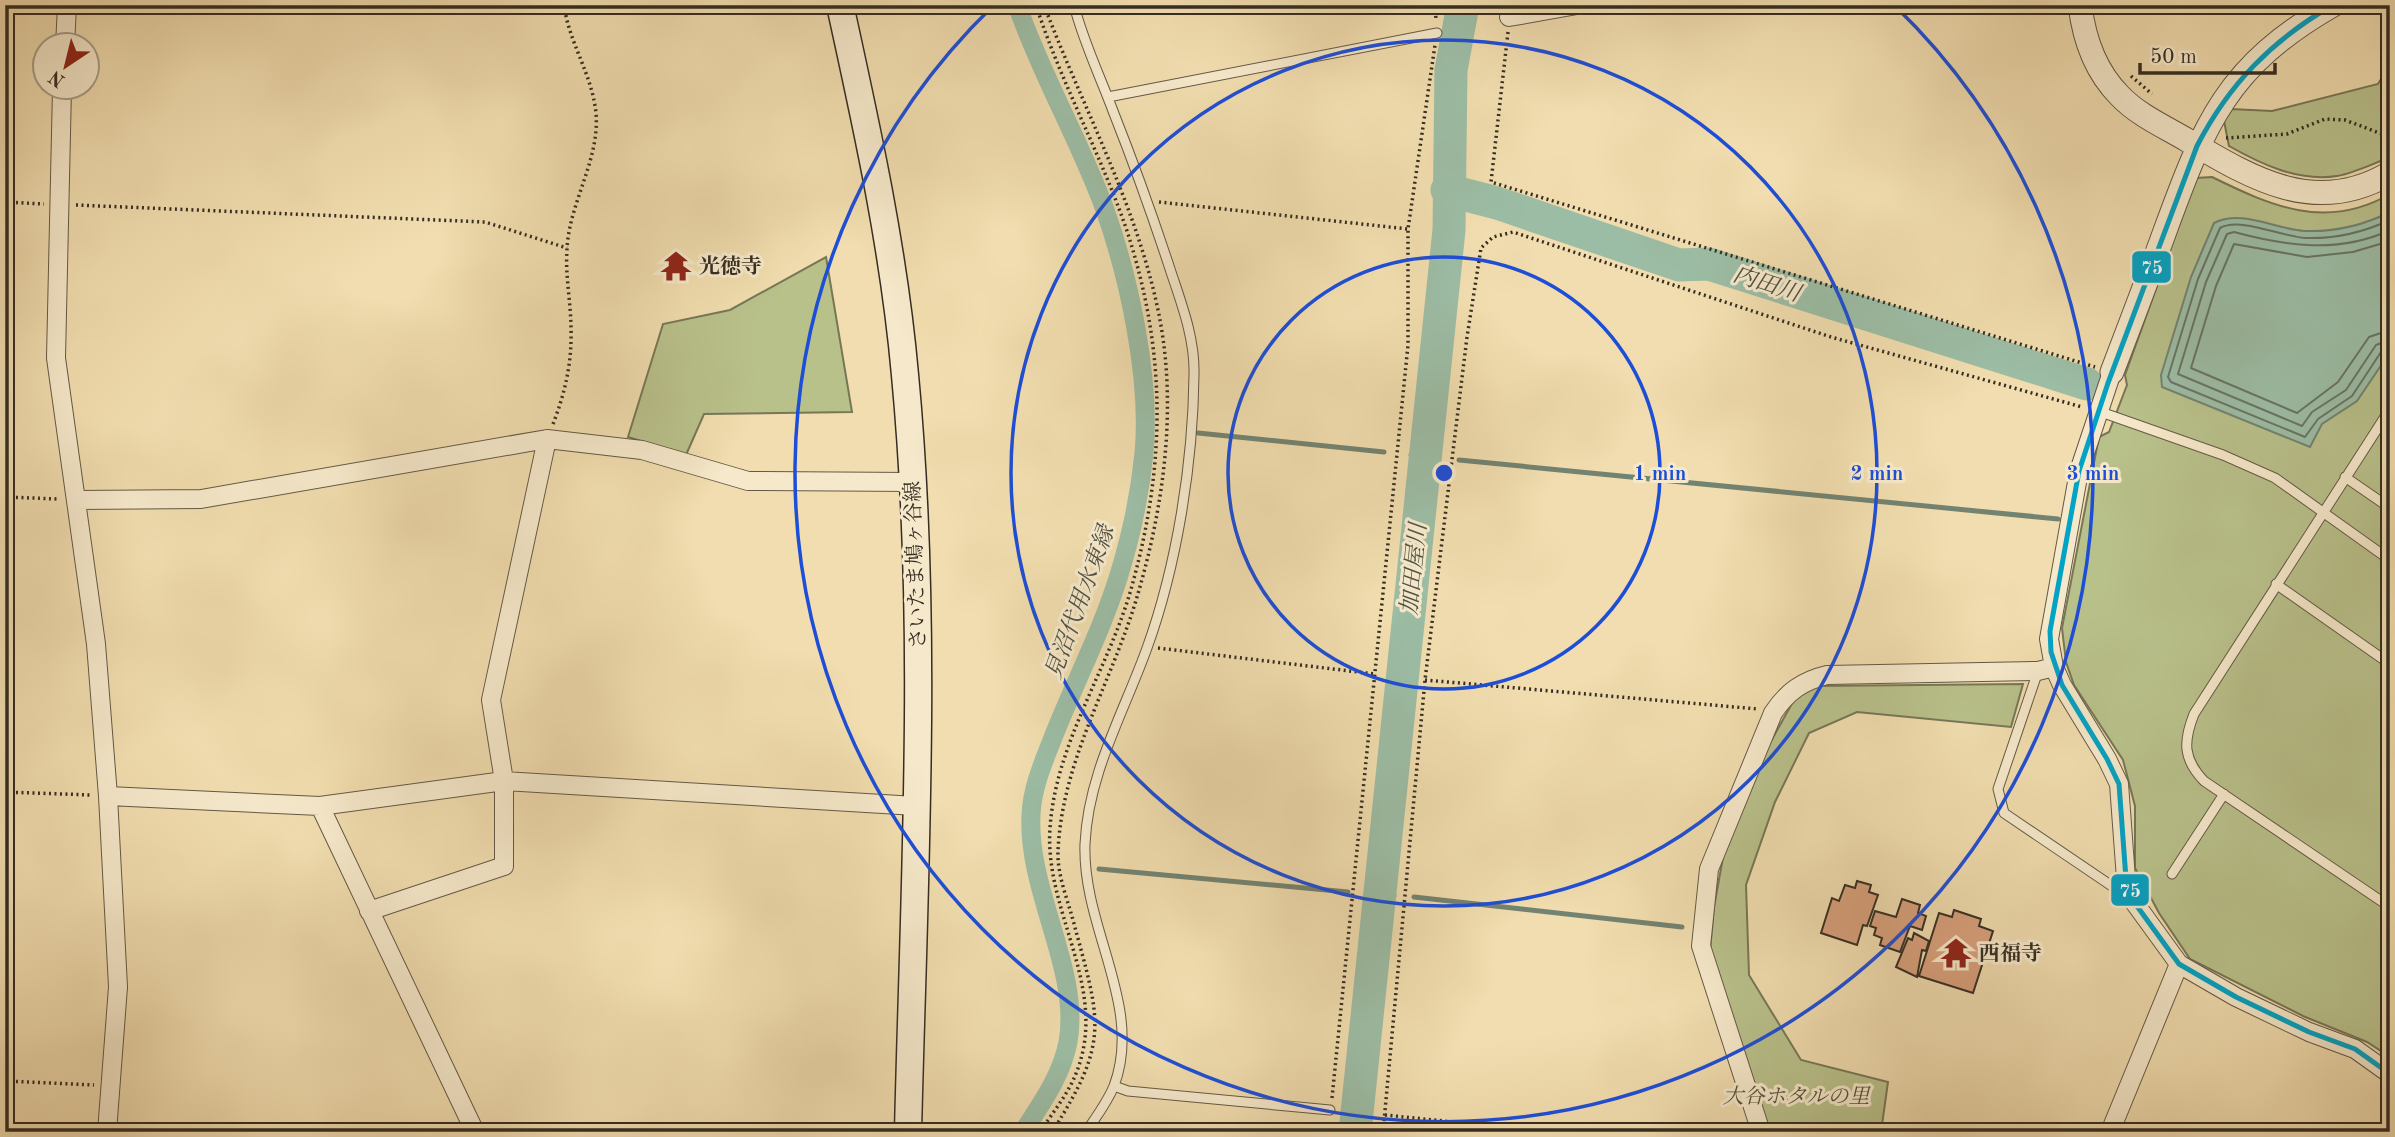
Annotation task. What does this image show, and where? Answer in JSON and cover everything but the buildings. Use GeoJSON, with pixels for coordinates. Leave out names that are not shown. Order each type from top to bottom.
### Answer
{"type":"FeatureCollection","features":[{"type":"Feature","properties":{"kind":"main road","name":"さいたま鳩ヶ谷線"},"geometry":{"type":"LineString","coordinates":[[840,5],[890,246],[905,374],[913,482],[919,626],[908,1132]]}},
{"type":"Feature","properties":{"kind":"street"},"geometry":{"type":"LineString","coordinates":[[66,32],[67,5]]}},
{"type":"Feature","properties":{"kind":"street"},"geometry":{"type":"LineString","coordinates":[[1509,17],[1577,5]]}},
{"type":"Feature","properties":{"kind":"street"},"geometry":{"type":"LineString","coordinates":[[2080,5],[2088,46],[2102,73],[2120,96],[2197,146],[2257,180],[2313,193],[2359,188],[2390,173]]}},
{"type":"Feature","properties":{"kind":"street"},"geometry":{"type":"LineString","coordinates":[[2333,5],[2288,33],[2244,73],[2211,118],[2197,146],[2110,377],[2079,471],[2050,631],[2046,669],[2119,784],[2126,878],[2134,902],[2179,964],[2235,997],[2309,1032],[2355,1049],[2390,1074]]}},
{"type":"Feature","properties":{"kind":"street"},"geometry":{"type":"LineString","coordinates":[[62,102],[56,358],[96,645],[108,796],[118,987],[107,1132]]}},
{"type":"Feature","properties":{"kind":"street"},"geometry":{"type":"LineString","coordinates":[[77,500],[201,499],[547,439],[642,450],[748,481],[913,482]]}},
{"type":"Feature","properties":{"kind":"street"},"geometry":{"type":"LineString","coordinates":[[369,911],[504,866],[504,781],[491,700],[547,439]]}},
{"type":"Feature","properties":{"kind":"street"},"geometry":{"type":"LineString","coordinates":[[1762,1132],[1701,946],[1709,869],[1773,713],[1782,699],[1802,683],[1827,675],[2046,669]]}},
{"type":"Feature","properties":{"kind":"street"},"geometry":{"type":"LineString","coordinates":[[108,796],[320,806],[504,781],[916,806]]}},
{"type":"Feature","properties":{"kind":"street"},"geometry":{"type":"LineString","coordinates":[[320,806],[369,911],[408,985],[475,1132]]}},
{"type":"Feature","properties":{"kind":"street"},"geometry":{"type":"LineString","coordinates":[[2110,1132],[2179,964]]}},
{"type":"Feature","properties":{"kind":"lane"},"geometry":{"type":"LineString","coordinates":[[1074,5],[1148,201],[1188,325],[1195,373],[1188,459],[1175,543],[1147,647],[1094,786],[1085,843],[1090,898],[1123,1021],[1121,1059],[1114,1086],[1086,1132]]}},
{"type":"Feature","properties":{"kind":"lane"},"geometry":{"type":"LineString","coordinates":[[1108,97],[1437,33]]}},
{"type":"Feature","properties":{"kind":"lane"},"geometry":{"type":"LineString","coordinates":[[2100,406],[2275,478],[2390,560]]}},
{"type":"Feature","properties":{"kind":"lane"},"geometry":{"type":"LineString","coordinates":[[2390,409],[2194,714],[2188,730],[2190,766],[2204,781],[2390,907]]}},
{"type":"Feature","properties":{"kind":"lane"},"geometry":{"type":"LineString","coordinates":[[2345,477],[2390,508]]}},
{"type":"Feature","properties":{"kind":"lane"},"geometry":{"type":"LineString","coordinates":[[2276,584],[2390,664]]}},
{"type":"Feature","properties":{"kind":"lane"},"geometry":{"type":"LineString","coordinates":[[2046,669],[1998,789],[2004,813],[2134,902]]}},
{"type":"Feature","properties":{"kind":"lane"},"geometry":{"type":"LineString","coordinates":[[2172,874],[2224,794]]}},
{"type":"Feature","properties":{"kind":"lane"},"geometry":{"type":"LineString","coordinates":[[1114,1086],[1128,1091],[1330,1110]]}},
{"type":"Feature","properties":{"kind":"path"},"geometry":{"type":"LineString","coordinates":[[547,439],[564,397],[570,363],[567,248],[583,190],[596,114],[588,76],[574,46],[564,5]]}},
{"type":"Feature","properties":{"kind":"path"},"geometry":{"type":"LineString","coordinates":[[1036,5],[1126,230],[1153,337],[1158,412],[1155,477],[1145,537],[1132,586],[1067,749],[1053,792],[1048,856],[1081,975],[1087,1032],[1072,1084],[1040,1132]]}},
{"type":"Feature","properties":{"kind":"path"},"geometry":{"type":"LineString","coordinates":[[1044,5],[1117,183],[1147,270],[1163,337],[1166,386],[1162,491],[1151,546],[1136,601],[1074,764],[1061,830],[1058,853],[1063,885],[1096,1006],[1096,1030],[1093,1054],[1083,1080],[1052,1132]]}},
{"type":"Feature","properties":{"kind":"path"},"geometry":{"type":"LineString","coordinates":[[1330,1110],[1408,345],[1408,229],[1437,33],[1435,5]]}},
{"type":"Feature","properties":{"kind":"path"},"geometry":{"type":"LineString","coordinates":[[1509,17],[1491,182],[2110,377]]}},
{"type":"Feature","properties":{"kind":"path"},"geometry":{"type":"LineString","coordinates":[[2128,72],[2161,101]]}},
{"type":"Feature","properties":{"kind":"path"},"geometry":{"type":"LineString","coordinates":[[2222,141],[2227,137],[2287,134],[2325,119],[2345,120],[2390,137]]}},
{"type":"Feature","properties":{"kind":"path"},"geometry":{"type":"LineString","coordinates":[[1148,201],[1408,229]]}},
{"type":"Feature","properties":{"kind":"path"},"geometry":{"type":"LineString","coordinates":[[5,202],[485,222],[567,248]]}},
{"type":"Feature","properties":{"kind":"path"},"geometry":{"type":"LineString","coordinates":[[1383,1132],[1425,680],[1467,337],[1481,248],[1493,237],[1513,232],[1830,337],[2100,406]]}},
{"type":"Feature","properties":{"kind":"path"},"geometry":{"type":"LineString","coordinates":[[5,497],[77,500]]}},
{"type":"Feature","properties":{"kind":"path"},"geometry":{"type":"LineString","coordinates":[[1147,647],[1375,674]]}},
{"type":"Feature","properties":{"kind":"path"},"geometry":{"type":"LineString","coordinates":[[1425,680],[1765,710],[1773,713]]}},
{"type":"Feature","properties":{"kind":"path"},"geometry":{"type":"LineString","coordinates":[[5,792],[108,796]]}},
{"type":"Feature","properties":{"kind":"path"},"geometry":{"type":"LineString","coordinates":[[5,1081],[112,1086]]}},
{"type":"Feature","properties":{"kind":"path"},"geometry":{"type":"LineString","coordinates":[[1385,1115],[1550,1132]]}},
{"type":"Feature","properties":{"kind":"green space"},"geometry":{"type":"Polygon","coordinates":[[[2390,64],[2388,158],[2343,175],[2308,176],[2280,170],[2229,146],[2224,121],[2231,109],[2272,111],[2378,84],[2390,64]]]}},
{"type":"Feature","properties":{"kind":"green space"},"geometry":{"type":"Polygon","coordinates":[[[2212,177],[2277,205],[2321,213],[2366,205],[2390,194],[2390,1057],[2367,1042],[2303,1016],[2190,959],[2159,913],[2135,868],[2135,806],[2123,760],[2074,685],[2066,662],[2062,628],[2099,437],[2109,432],[2127,385],[2125,375],[2196,178],[2212,177]]]}},
{"type":"Feature","properties":{"kind":"green space"},"geometry":{"type":"Polygon","coordinates":[[[826,257],[852,412],[704,414],[686,455],[628,437],[663,324],[730,310],[826,257]]]}},
{"type":"Feature","properties":{"kind":"green space","name":"大谷ホタルの里"},"geometry":{"type":"Polygon","coordinates":[[[2023,684],[2011,727],[1857,712],[1809,733],[1775,802],[1746,885],[1749,975],[1801,1060],[1888,1082],[1881,1132],[1768,1132],[1710,951],[1714,907],[1724,852],[1755,770],[1795,698],[1815,686],[2023,684]]]}},
{"type":"Feature","properties":{"kind":"water"},"geometry":{"type":"Polygon","coordinates":[[[2390,212],[2390,352],[2357,401],[2322,424],[2310,447],[2162,387],[2161,375],[2191,277],[2214,223],[2236,218],[2293,230],[2316,231],[2349,227],[2390,212]]]}},
{"type":"Feature","properties":{"kind":"waterway","name":"見沼代用水東縁"},"geometry":{"type":"LineString","coordinates":[[1017,5],[1094,182],[1113,235],[1136,328],[1145,424],[1137,499],[1119,575],[1105,616],[1046,755],[1034,794],[1031,815],[1032,844],[1044,902],[1061,959],[1070,1015],[1068,1042],[1061,1066],[1023,1132]]}},
{"type":"Feature","properties":{"kind":"waterway","name":"加田屋川"},"geometry":{"type":"LineString","coordinates":[[1355,1132],[1449,230],[1451,70],[1463,5]]}},
{"type":"Feature","properties":{"kind":"waterway","name":"内田川"},"geometry":{"type":"LineString","coordinates":[[1447,190],[1497,203],[1679,265],[1709,264],[2087,384]]}},
{"type":"Feature","properties":{"kind":"waterway"},"geometry":{"type":"LineString","coordinates":[[1198,433],[1384,452]]}},
{"type":"Feature","properties":{"kind":"waterway","name":"加田屋川"},"geometry":{"type":"LineString","coordinates":[[1411,455],[1439,458]]}},
{"type":"Feature","properties":{"kind":"waterway"},"geometry":{"type":"LineString","coordinates":[[1459,460],[2058,519]]}},
{"type":"Feature","properties":{"kind":"waterway"},"geometry":{"type":"LineString","coordinates":[[1099,869],[1348,892]]}},
{"type":"Feature","properties":{"kind":"waterway","name":"加田屋川"},"geometry":{"type":"LineString","coordinates":[[1367,893],[1394,896]]}},
{"type":"Feature","properties":{"kind":"waterway"},"geometry":{"type":"LineString","coordinates":[[1414,897],[1682,927]]}},
{"type":"Feature","properties":{"kind":"transit line","name":"75"},"geometry":{"type":"LineString","coordinates":[[2333,5],[2291,33],[2254,65],[2223,103],[2197,146],[2108,383],[2079,471],[2050,631],[2051,652],[2062,685],[2119,784],[2126,879],[2134,902],[2179,964],[2236,997],[2309,1032],[2355,1049],[2390,1074]]}},
{"type":"Feature","properties":{"kind":"place","name":"光徳寺"},"geometry":{"type":"Point","coordinates":[676,266]}},
{"type":"Feature","properties":{"kind":"place","name":"西福寺"},"geometry":{"type":"Point","coordinates":[1956,953]}}]}
